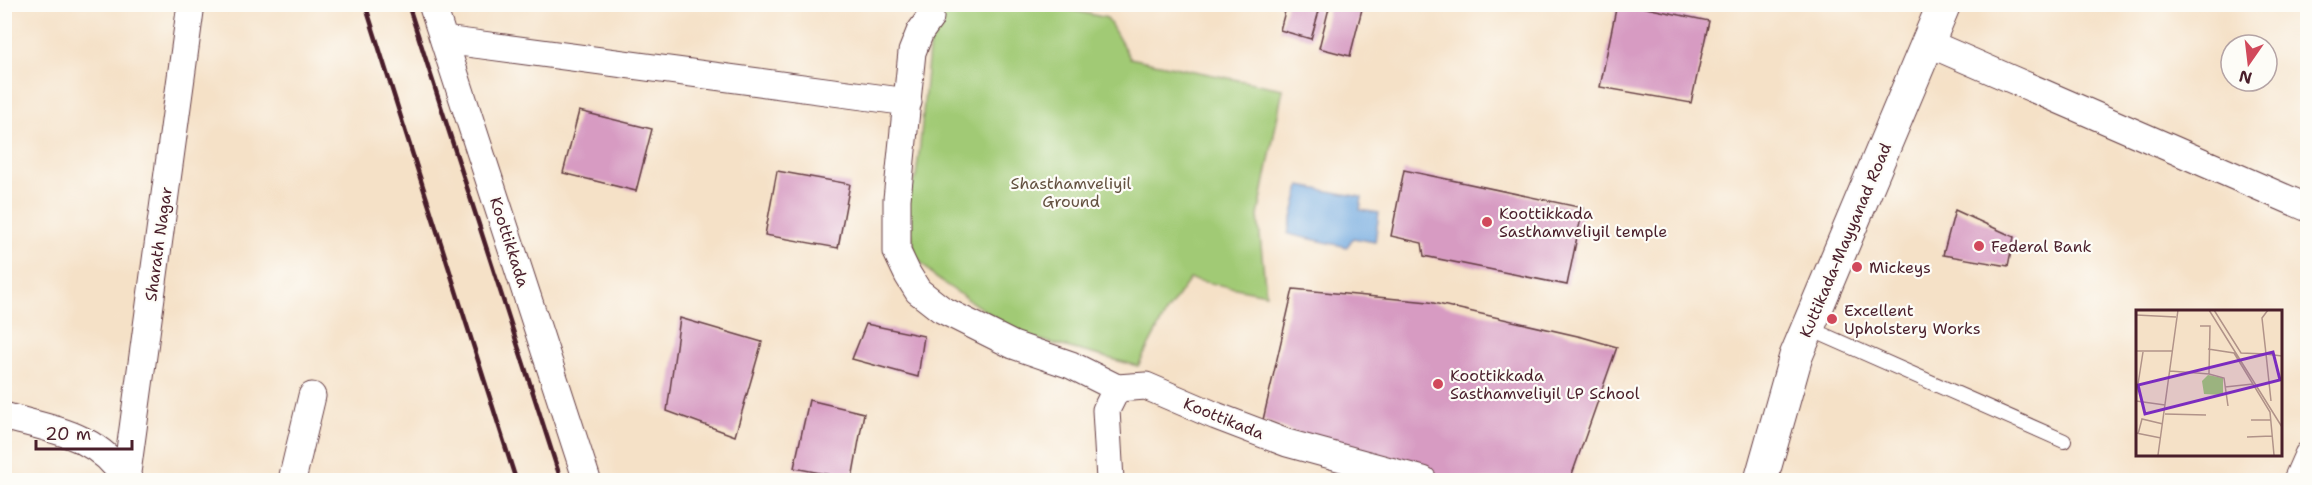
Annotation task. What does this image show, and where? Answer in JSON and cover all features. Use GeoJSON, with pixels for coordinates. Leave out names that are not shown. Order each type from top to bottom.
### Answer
{"type":"FeatureCollection","features":[{"type":"Feature","properties":{"kind":"main road","name":"Kuttikada-Mayyanad Road"},"geometry":{"type":"LineString","coordinates":[[1761,480],[1796,356],[1944,4]]}},
{"type":"Feature","properties":{"kind":"street","name":"Sharath Nagar"},"geometry":{"type":"LineString","coordinates":[[127,480],[191,4]]}},
{"type":"Feature","properties":{"kind":"street","name":"Koottikkada"},"geometry":{"type":"LineString","coordinates":[[432,4],[587,480]]}},
{"type":"Feature","properties":{"kind":"street"},"geometry":{"type":"LineString","coordinates":[[930,4],[930,18],[920,33],[912,52],[897,199],[897,252],[918,291],[941,309],[1013,345],[1071,365],[1117,388],[1106,410],[1110,480]]}},
{"type":"Feature","properties":{"kind":"street"},"geometry":{"type":"LineString","coordinates":[[444,41],[908,102]]}},
{"type":"Feature","properties":{"kind":"street"},"geometry":{"type":"LineString","coordinates":[[1928,43],[2307,208]]}},
{"type":"Feature","properties":{"kind":"street","name":"Koottikada"},"geometry":{"type":"LineString","coordinates":[[1117,388],[1146,386],[1287,443],[1423,480]]}},
{"type":"Feature","properties":{"kind":"street"},"geometry":{"type":"LineString","coordinates":[[292,480],[312,396]]}},
{"type":"Feature","properties":{"kind":"street"},"geometry":{"type":"LineString","coordinates":[[4,416],[81,438],[107,455],[127,480]]}},
{"type":"Feature","properties":{"kind":"street"},"geometry":{"type":"LineString","coordinates":[[2297,480],[2307,455]]}},
{"type":"Feature","properties":{"kind":"lane"},"geometry":{"type":"LineString","coordinates":[[1808,328],[2064,441]]}},
{"type":"Feature","properties":{"kind":"green space","name":"Shasthamveliyil Ground"},"geometry":{"type":"Polygon","coordinates":[[[948,5],[1048,5],[1107,18],[1130,58],[1283,89],[1258,216],[1266,294],[1190,279],[1166,313],[1138,366],[1021,335],[936,278],[915,256],[907,198],[916,176],[930,39],[940,10],[948,5]]]}},
{"type":"Feature","properties":{"kind":"water"},"geometry":{"type":"Polygon","coordinates":[[[1300,186],[1362,197],[1360,210],[1379,213],[1375,242],[1353,238],[1347,247],[1288,234],[1300,186]]]}},
{"type":"Feature","properties":{"kind":"building"},"geometry":{"type":"Polygon","coordinates":[[[1287,4],[1321,4],[1311,39],[1280,30],[1287,4]]]}},
{"type":"Feature","properties":{"kind":"building"},"geometry":{"type":"Polygon","coordinates":[[[1330,4],[1344,4],[1362,9],[1350,56],[1319,48],[1330,4]]]}},
{"type":"Feature","properties":{"kind":"building"},"geometry":{"type":"Polygon","coordinates":[[[1617,4],[1627,4],[1709,21],[1691,103],[1600,87],[1617,4]]]}},
{"type":"Feature","properties":{"kind":"building"},"geometry":{"type":"Polygon","coordinates":[[[579,111],[652,129],[636,191],[563,173],[579,111]]]}},
{"type":"Feature","properties":{"kind":"building","name":"Koottikkada Sasthamveliyil temple"},"geometry":{"type":"Polygon","coordinates":[[[1404,170],[1583,208],[1567,285],[1424,256],[1422,243],[1391,236],[1404,170]]]}},
{"type":"Feature","properties":{"kind":"building"},"geometry":{"type":"Polygon","coordinates":[[[777,171],[850,184],[838,248],[765,235],[777,171]]]}},
{"type":"Feature","properties":{"kind":"building","name":"Federal Bank"},"geometry":{"type":"Polygon","coordinates":[[[1955,210],[2014,237],[2008,266],[1943,255],[1955,210]]]}},
{"type":"Feature","properties":{"kind":"building","name":"Koottikkada Sasthamveliyil LP School"},"geometry":{"type":"Polygon","coordinates":[[[1293,289],[1429,302],[1617,347],[1570,480],[1447,480],[1324,444],[1263,420],[1293,289]]]}},
{"type":"Feature","properties":{"kind":"building"},"geometry":{"type":"Polygon","coordinates":[[[680,318],[762,342],[735,436],[667,411],[680,318]]]}},
{"type":"Feature","properties":{"kind":"building"},"geometry":{"type":"Polygon","coordinates":[[[866,324],[924,336],[918,377],[852,359],[866,324]]]}},
{"type":"Feature","properties":{"kind":"building"},"geometry":{"type":"Polygon","coordinates":[[[809,400],[864,413],[852,479],[794,468],[809,400]]]}},
{"type":"Feature","properties":{"kind":"railway"},"geometry":{"type":"LineString","coordinates":[[365,4],[516,480]]}},
{"type":"Feature","properties":{"kind":"railway"},"geometry":{"type":"LineString","coordinates":[[408,4],[561,480]]}},
{"type":"Feature","properties":{"kind":"place","name":"Koottikkada Sasthamveliyil temple"},"geometry":{"type":"Point","coordinates":[1487,222]}},
{"type":"Feature","properties":{"kind":"place","name":"Federal Bank"},"geometry":{"type":"Point","coordinates":[1979,246]}},
{"type":"Feature","properties":{"kind":"place","name":"Mickeys"},"geometry":{"type":"Point","coordinates":[1857,267]}},
{"type":"Feature","properties":{"kind":"place","name":"Excellent Upholstery Works"},"geometry":{"type":"Point","coordinates":[1832,319]}},
{"type":"Feature","properties":{"kind":"place","name":"Koottikkada Sasthamveliyil LP School"},"geometry":{"type":"Point","coordinates":[1438,384]}}]}
